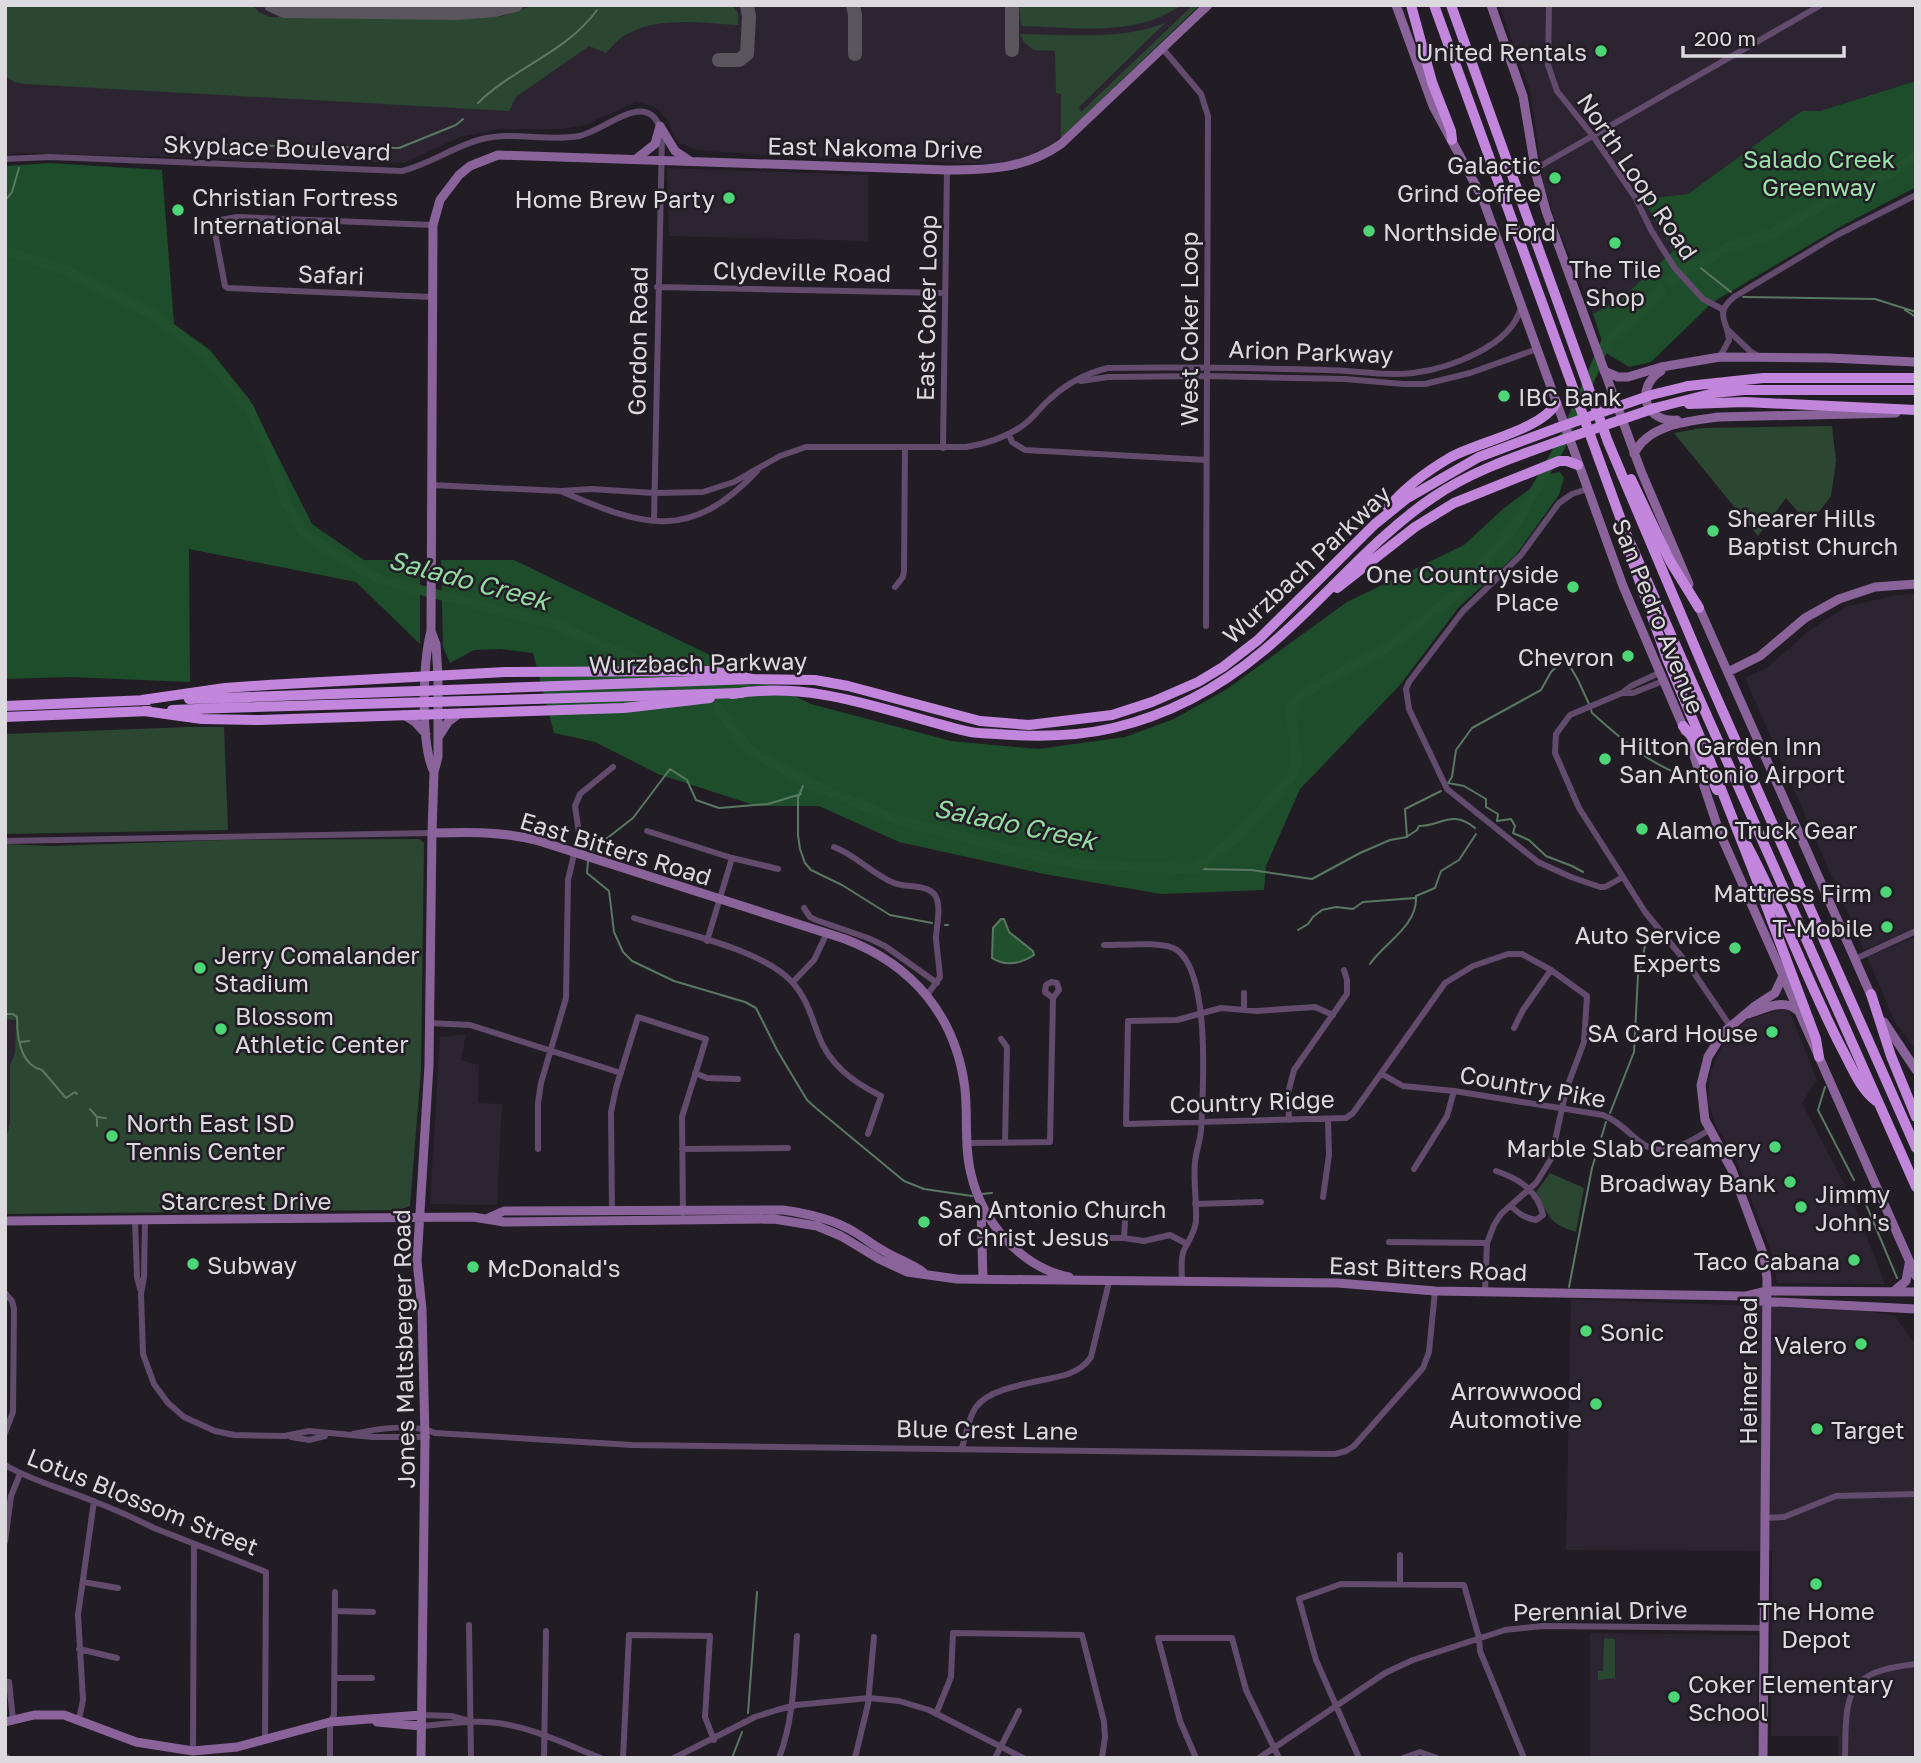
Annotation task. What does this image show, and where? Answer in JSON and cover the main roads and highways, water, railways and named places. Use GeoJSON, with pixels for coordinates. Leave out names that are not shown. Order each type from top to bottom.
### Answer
{"type":"FeatureCollection","features":[{"type":"Feature","properties":{"kind":"highway"},"geometry":{"type":"LineString","coordinates":[[1412,5],[1432,82],[1452,140]]}},
{"type":"Feature","properties":{"kind":"highway"},"geometry":{"type":"LineString","coordinates":[[1434,5],[1625,531],[1916,1187]]}},
{"type":"Feature","properties":{"kind":"highway"},"geometry":{"type":"LineString","coordinates":[[1451,5],[1608,442],[1695,649],[1916,1148]]}},
{"type":"Feature","properties":{"kind":"highway","name":"Wurzbach Parkway"},"geometry":{"type":"LineString","coordinates":[[5,706],[143,706],[776,678],[848,686],[980,721],[1030,725],[1112,715],[1152,702],[1198,682],[1223,667],[1258,640],[1375,524],[1406,499],[1479,457],[1651,395],[1688,386],[1763,378],[1916,376]]}},
{"type":"Feature","properties":{"kind":"highway","name":"Wurzbach Parkway"},"geometry":{"type":"LineString","coordinates":[[222,703],[790,691],[823,693],[968,732],[1054,737],[1111,728],[1142,720],[1198,696],[1264,651],[1415,510],[1462,480],[1499,463],[1655,408],[1744,390],[1916,390]]}},
{"type":"Feature","properties":{"kind":"highway"},"geometry":{"type":"LineString","coordinates":[[1689,401],[1745,401],[1916,411]]}},
{"type":"Feature","properties":{"kind":"highway"},"geometry":{"type":"LineString","coordinates":[[1375,524],[1399,494],[1426,472],[1484,442],[1539,422],[1549,414],[1556,403]]}},
{"type":"Feature","properties":{"kind":"highway"},"geometry":{"type":"LineString","coordinates":[[1608,442],[1620,452],[1670,561],[1699,608]]}},
{"type":"Feature","properties":{"kind":"highway"},"geometry":{"type":"LineString","coordinates":[[1348,575],[1454,503],[1559,461],[1578,465]]}},
{"type":"Feature","properties":{"kind":"highway"},"geometry":{"type":"LineString","coordinates":[[1625,531],[1634,570],[1651,618],[1754,873],[1816,1038],[1819,1057]]}},
{"type":"Feature","properties":{"kind":"highway"},"geometry":{"type":"LineString","coordinates":[[143,706],[236,687],[505,672],[711,671],[752,679]]}},
{"type":"Feature","properties":{"kind":"highway"},"geometry":{"type":"LineString","coordinates":[[404,679],[413,688],[413,702],[404,715]]}},
{"type":"Feature","properties":{"kind":"highway"},"geometry":{"type":"LineString","coordinates":[[143,706],[202,719],[260,720],[624,708],[741,693]]}},
{"type":"Feature","properties":{"kind":"highway","name":"Wurzbach Parkway"},"geometry":{"type":"LineString","coordinates":[[5,717],[143,706]]}},
{"type":"Feature","properties":{"kind":"highway"},"geometry":{"type":"LineString","coordinates":[[1683,726],[1692,737],[1765,880],[1822,1009],[1866,1093],[1878,1102]]}},
{"type":"Feature","properties":{"kind":"highway"},"geometry":{"type":"LineString","coordinates":[[1871,994],[1891,1056],[1916,1117]]}},
{"type":"Feature","properties":{"kind":"main road","name":"East Nakoma Drive"},"geometry":{"type":"LineString","coordinates":[[481,161],[498,155],[513,154],[947,170],[1001,169],[1027,162],[1051,151],[1072,135],[1208,5]]}},
{"type":"Feature","properties":{"kind":"main road","name":"San Pedro Avenue"},"geometry":{"type":"LineString","coordinates":[[1396,5],[1430,97],[1482,197],[1623,586],[1683,726],[1719,831],[1916,1276]]}},
{"type":"Feature","properties":{"kind":"main road","name":"San Pedro Avenue"},"geometry":{"type":"LineString","coordinates":[[1491,5],[1523,96],[1535,169],[1546,211],[1634,454],[1699,608],[1871,994],[1889,1032],[1916,1070]]}},
{"type":"Feature","properties":{"kind":"main road"},"geometry":{"type":"LineString","coordinates":[[635,160],[655,144],[660,126],[675,151],[692,162]]}},
{"type":"Feature","properties":{"kind":"main road","name":"Jones Maltsberger Road"},"geometry":{"type":"LineString","coordinates":[[434,772],[428,757],[426,735],[426,659],[431,631],[433,225],[437,207],[448,187],[458,174],[481,161]]}},
{"type":"Feature","properties":{"kind":"main road"},"geometry":{"type":"LineString","coordinates":[[1604,371],[1625,378],[1668,366],[1720,357],[1916,362]]}},
{"type":"Feature","properties":{"kind":"main road"},"geometry":{"type":"LineString","coordinates":[[1668,366],[1646,386],[1646,398],[1652,412],[1666,421],[1916,411]]}},
{"type":"Feature","properties":{"kind":"main road"},"geometry":{"type":"LineString","coordinates":[[1634,454],[1651,432],[1697,420]]}},
{"type":"Feature","properties":{"kind":"main road"},"geometry":{"type":"LineString","coordinates":[[1728,672],[1760,656],[1805,618],[1839,598],[1875,587],[1916,584]]}},
{"type":"Feature","properties":{"kind":"main road","name":"Jones Maltsberger Road"},"geometry":{"type":"LineString","coordinates":[[421,1758],[425,1433],[422,1309],[416,1261],[429,1065],[434,772],[439,757],[437,656],[431,631]]}},
{"type":"Feature","properties":{"kind":"main road"},"geometry":{"type":"LineString","coordinates":[[437,656],[451,670],[461,675]]}},
{"type":"Feature","properties":{"kind":"main road"},"geometry":{"type":"LineString","coordinates":[[404,679],[414,673],[426,659]]}},
{"type":"Feature","properties":{"kind":"main road"},"geometry":{"type":"LineString","coordinates":[[438,737],[448,722],[463,712]]}},
{"type":"Feature","properties":{"kind":"main road"},"geometry":{"type":"LineString","coordinates":[[404,715],[416,722],[426,735]]}},
{"type":"Feature","properties":{"kind":"main road","name":"East Bitters Road"},"geometry":{"type":"LineString","coordinates":[[432,833],[509,834],[575,852],[827,933],[879,954],[909,975],[927,995],[947,1028],[961,1066],[970,1172],[981,1207]]}},
{"type":"Feature","properties":{"kind":"main road","name":"Heimer Road"},"geometry":{"type":"LineString","coordinates":[[1763,1758],[1767,1296],[1764,1256],[1732,1170],[1709,1130],[1702,1103],[1702,1076],[1712,1048],[1730,1026],[1775,993],[1783,976]]}},
{"type":"Feature","properties":{"kind":"main road","name":"Heimer Road"},"geometry":{"type":"LineString","coordinates":[[1746,1014],[1785,1004],[1795,1007],[1799,1013]]}},
{"type":"Feature","properties":{"kind":"main road"},"geometry":{"type":"LineString","coordinates":[[981,1207],[983,1279]]}},
{"type":"Feature","properties":{"kind":"main road"},"geometry":{"type":"LineString","coordinates":[[981,1207],[1004,1237],[1031,1261],[1065,1276],[1109,1282]]}},
{"type":"Feature","properties":{"kind":"main road","name":"Starcrest Drive"},"geometry":{"type":"LineString","coordinates":[[612,1216],[683,1209],[783,1210],[814,1220]]}},
{"type":"Feature","properties":{"kind":"main road","name":"Starcrest Drive"},"geometry":{"type":"LineString","coordinates":[[5,1221],[486,1219],[504,1211],[683,1220],[814,1220],[836,1223],[864,1244],[911,1263],[924,1273],[957,1279],[1109,1282]]}},
{"type":"Feature","properties":{"kind":"main road"},"geometry":{"type":"LineString","coordinates":[[1894,1292],[1907,1279],[1913,1266]]}},
{"type":"Feature","properties":{"kind":"main road","name":"East Bitters Road"},"geometry":{"type":"LineString","coordinates":[[1109,1282],[1339,1283],[1435,1291],[1746,1296],[1756,1301],[1767,1296],[1916,1292]]}},
{"type":"Feature","properties":{"kind":"main road","name":"East Bitters Road"},"geometry":{"type":"LineString","coordinates":[[1767,1296],[1916,1308]]}},
{"type":"Feature","properties":{"kind":"main road"},"geometry":{"type":"LineString","coordinates":[[9,1721],[45,1714],[79,1719],[136,1742],[192,1751],[230,1749],[330,1722],[421,1714]]}},
{"type":"Feature","properties":{"kind":"main road"},"geometry":{"type":"LineString","coordinates":[[361,1720],[421,1726]]}},
{"type":"Feature","properties":{"kind":"waterway"},"geometry":{"type":"LineString","coordinates":[[478,103],[571,37],[597,10]]}},
{"type":"Feature","properties":{"kind":"waterway"},"geometry":{"type":"LineString","coordinates":[[221,145],[399,148],[456,125],[463,119]]}},
{"type":"Feature","properties":{"kind":"waterway","name":"Salado Creek"},"geometry":{"type":"LineString","coordinates":[[1685,270],[1728,248],[1773,233],[1841,194],[1892,173],[1916,156]]}},
{"type":"Feature","properties":{"kind":"waterway"},"geometry":{"type":"LineString","coordinates":[[5,201],[12,192],[19,168]]}},
{"type":"Feature","properties":{"kind":"waterway","name":"Salado Creek"},"geometry":{"type":"LineString","coordinates":[[5,251],[65,270],[152,314],[206,355],[249,408],[271,456],[286,503],[304,533],[338,556],[381,580],[554,624],[663,671]]}},
{"type":"Feature","properties":{"kind":"waterway"},"geometry":{"type":"LineString","coordinates":[[1697,265],[1731,292]]}},
{"type":"Feature","properties":{"kind":"waterway","name":"Salado Creek"},"geometry":{"type":"LineString","coordinates":[[1672,281],[1678,275]]}},
{"type":"Feature","properties":{"kind":"waterway","name":"Salado Creek"},"geometry":{"type":"LineString","coordinates":[[717,707],[748,749],[811,784],[898,820],[1015,851],[1079,864],[1195,869],[1238,836],[1290,778],[1297,763],[1290,707],[1302,694],[1391,645],[1458,593],[1516,524],[1561,445],[1606,342],[1661,292]]}},
{"type":"Feature","properties":{"kind":"waterway"},"geometry":{"type":"LineString","coordinates":[[1743,297],[1875,299],[1916,312]]}},
{"type":"Feature","properties":{"kind":"waterway"},"geometry":{"type":"LineString","coordinates":[[1905,310],[1916,317]]}},
{"type":"Feature","properties":{"kind":"waterway"},"geometry":{"type":"LineString","coordinates":[[1583,872],[1546,856],[1529,840],[1513,833],[1515,826],[1511,819],[1497,821],[1498,814],[1486,807],[1486,799],[1464,786],[1448,783],[1452,777],[1456,750],[1472,728],[1541,690],[1551,672],[1563,661],[1568,663],[1589,704]]}},
{"type":"Feature","properties":{"kind":"waterway"},"geometry":{"type":"LineString","coordinates":[[1591,710],[1634,748],[1656,763],[1682,775]]}},
{"type":"Feature","properties":{"kind":"waterway"},"geometry":{"type":"LineString","coordinates":[[592,852],[633,818],[670,769],[687,780],[696,800],[719,808],[768,804],[801,794]]}},
{"type":"Feature","properties":{"kind":"waterway"},"geometry":{"type":"LineString","coordinates":[[805,781],[798,798],[798,835],[805,863],[811,870],[842,885],[890,915],[932,923]]}},
{"type":"Feature","properties":{"kind":"waterway"},"geometry":{"type":"LineString","coordinates":[[1195,869],[1251,870],[1312,879],[1360,853],[1390,840],[1407,837],[1405,809],[1441,791]]}},
{"type":"Feature","properties":{"kind":"waterway"},"geometry":{"type":"LineString","coordinates":[[1408,836],[1419,826],[1453,819],[1467,822],[1475,828]]}},
{"type":"Feature","properties":{"kind":"waterway"},"geometry":{"type":"LineString","coordinates":[[1370,964],[1406,925],[1412,916],[1416,896],[1435,888],[1441,871],[1459,860],[1476,834]]}},
{"type":"Feature","properties":{"kind":"waterway"},"geometry":{"type":"LineString","coordinates":[[588,861],[587,873],[609,891],[614,932],[623,952],[632,961],[674,981],[745,1002],[756,1008],[807,1100],[817,1109],[904,1181],[924,1189],[972,1196]]}},
{"type":"Feature","properties":{"kind":"waterway"},"geometry":{"type":"LineString","coordinates":[[1298,930],[1322,910],[1336,907],[1353,909],[1363,902],[1415,898]]}},
{"type":"Feature","properties":{"kind":"waterway"},"geometry":{"type":"LineString","coordinates":[[1610,1113],[1634,1052],[1638,975],[1648,929]]}},
{"type":"Feature","properties":{"kind":"waterway"},"geometry":{"type":"LineString","coordinates":[[5,1014],[17,1017],[21,1049],[29,1062],[42,1070],[66,1098],[75,1092],[77,1094]]}},
{"type":"Feature","properties":{"kind":"waterway"},"geometry":{"type":"LineString","coordinates":[[20,1042],[29,1041]]}},
{"type":"Feature","properties":{"kind":"waterway"},"geometry":{"type":"LineString","coordinates":[[1825,1087],[1818,1110],[1854,1180]]}},
{"type":"Feature","properties":{"kind":"waterway"},"geometry":{"type":"LineString","coordinates":[[90,1109],[97,1117],[106,1118]]}},
{"type":"Feature","properties":{"kind":"waterway"},"geometry":{"type":"LineString","coordinates":[[97,1118],[97,1126]]}},
{"type":"Feature","properties":{"kind":"waterway"},"geometry":{"type":"LineString","coordinates":[[1569,1287],[1592,1168],[1606,1122]]}},
{"type":"Feature","properties":{"kind":"waterway"},"geometry":{"type":"LineString","coordinates":[[1860,1190],[1897,1278]]}},
{"type":"Feature","properties":{"kind":"waterway"},"geometry":{"type":"LineString","coordinates":[[982,1194],[992,1193]]}},
{"type":"Feature","properties":{"kind":"waterway"},"geometry":{"type":"LineString","coordinates":[[748,1713],[757,1592]]}},
{"type":"Feature","properties":{"kind":"waterway"},"geometry":{"type":"LineString","coordinates":[[732,1758],[742,1732]]}},
{"type":"Feature","properties":{"kind":"place","name":"United Rentals"},"geometry":{"type":"Point","coordinates":[1601,51]}},
{"type":"Feature","properties":{"kind":"place","name":"Galactic Grind Coffee"},"geometry":{"type":"Point","coordinates":[1555,178]}},
{"type":"Feature","properties":{"kind":"place","name":"Home Brew Party"},"geometry":{"type":"Point","coordinates":[729,198]}},
{"type":"Feature","properties":{"kind":"place","name":"Christian Fortress International"},"geometry":{"type":"Point","coordinates":[178,210]}},
{"type":"Feature","properties":{"kind":"place","name":"Northside Ford"},"geometry":{"type":"Point","coordinates":[1369,231]}},
{"type":"Feature","properties":{"kind":"place","name":"The Tile Shop"},"geometry":{"type":"Point","coordinates":[1615,243]}},
{"type":"Feature","properties":{"kind":"place","name":"IBC Bank"},"geometry":{"type":"Point","coordinates":[1504,396]}},
{"type":"Feature","properties":{"kind":"place","name":"Shearer Hills Baptist Church"},"geometry":{"type":"Point","coordinates":[1713,531]}},
{"type":"Feature","properties":{"kind":"place","name":"One Countryside Place"},"geometry":{"type":"Point","coordinates":[1573,587]}},
{"type":"Feature","properties":{"kind":"place","name":"Chevron"},"geometry":{"type":"Point","coordinates":[1628,656]}},
{"type":"Feature","properties":{"kind":"place","name":"Hilton Garden Inn San Antonio Airport"},"geometry":{"type":"Point","coordinates":[1605,759]}},
{"type":"Feature","properties":{"kind":"place","name":"Alamo Truck Gear"},"geometry":{"type":"Point","coordinates":[1642,829]}},
{"type":"Feature","properties":{"kind":"place","name":"Mattress Firm"},"geometry":{"type":"Point","coordinates":[1886,892]}},
{"type":"Feature","properties":{"kind":"place","name":"T-Mobile"},"geometry":{"type":"Point","coordinates":[1887,927]}},
{"type":"Feature","properties":{"kind":"place","name":"Auto Service Experts"},"geometry":{"type":"Point","coordinates":[1735,948]}},
{"type":"Feature","properties":{"kind":"place","name":"Jerry Comalander Stadium"},"geometry":{"type":"Point","coordinates":[200,968]}},
{"type":"Feature","properties":{"kind":"place","name":"Blossom Athletic Center"},"geometry":{"type":"Point","coordinates":[221,1029]}},
{"type":"Feature","properties":{"kind":"place","name":"SA Card House"},"geometry":{"type":"Point","coordinates":[1772,1032]}},
{"type":"Feature","properties":{"kind":"place","name":"North East ISD Tennis Center"},"geometry":{"type":"Point","coordinates":[112,1136]}},
{"type":"Feature","properties":{"kind":"place","name":"Marble Slab Creamery"},"geometry":{"type":"Point","coordinates":[1775,1147]}},
{"type":"Feature","properties":{"kind":"place","name":"Broadway Bank"},"geometry":{"type":"Point","coordinates":[1790,1182]}},
{"type":"Feature","properties":{"kind":"place","name":"Jimmy John's"},"geometry":{"type":"Point","coordinates":[1801,1207]}},
{"type":"Feature","properties":{"kind":"place","name":"San Antonio Church of Christ Jesus"},"geometry":{"type":"Point","coordinates":[924,1222]}},
{"type":"Feature","properties":{"kind":"place","name":"Taco Cabana"},"geometry":{"type":"Point","coordinates":[1854,1260]}},
{"type":"Feature","properties":{"kind":"place","name":"Subway"},"geometry":{"type":"Point","coordinates":[193,1264]}},
{"type":"Feature","properties":{"kind":"place","name":"McDonald's"},"geometry":{"type":"Point","coordinates":[473,1267]}},
{"type":"Feature","properties":{"kind":"place","name":"Sonic"},"geometry":{"type":"Point","coordinates":[1586,1331]}},
{"type":"Feature","properties":{"kind":"place","name":"Valero"},"geometry":{"type":"Point","coordinates":[1861,1344]}},
{"type":"Feature","properties":{"kind":"place","name":"Arrowwood Automotive"},"geometry":{"type":"Point","coordinates":[1596,1404]}},
{"type":"Feature","properties":{"kind":"place","name":"Target"},"geometry":{"type":"Point","coordinates":[1817,1429]}},
{"type":"Feature","properties":{"kind":"place","name":"The Home Depot"},"geometry":{"type":"Point","coordinates":[1816,1584]}},
{"type":"Feature","properties":{"kind":"place","name":"Coker Elementary School"},"geometry":{"type":"Point","coordinates":[1674,1697]}},
{"type":"Feature","properties":{"kind":"park label","name":"Salado Creek Greenway"},"geometry":{"type":"Point","coordinates":[1819,172]}}]}
